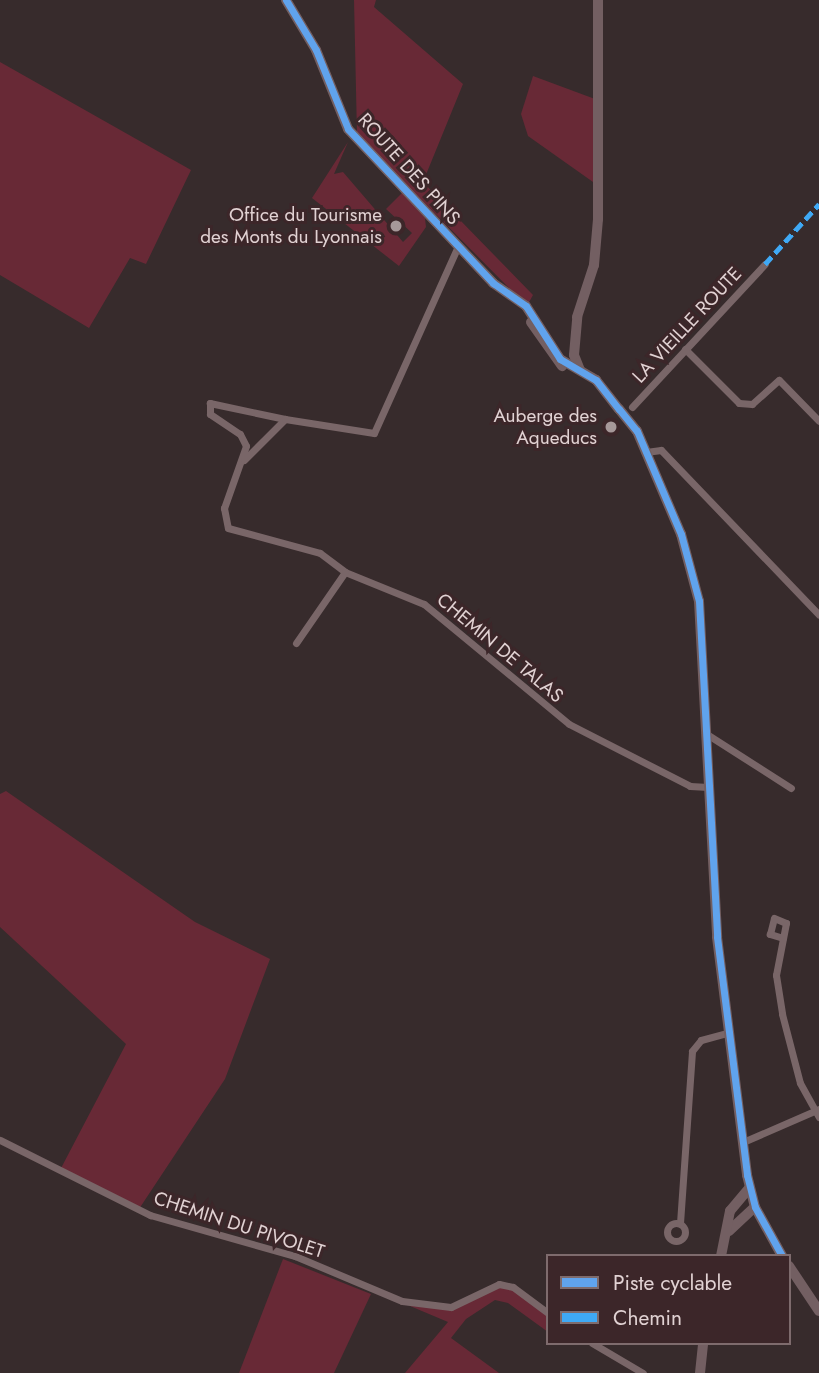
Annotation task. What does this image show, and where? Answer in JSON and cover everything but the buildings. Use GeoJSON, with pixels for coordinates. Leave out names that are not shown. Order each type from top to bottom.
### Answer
{"type":"FeatureCollection","features":[{"type":"Feature","properties":{"kind":"main road","name":"ROUTE DES PINS"},"geometry":{"type":"LineString","coordinates":[[286,0],[316,50],[348,128],[458,246],[518,302],[567,371]]}},
{"type":"Feature","properties":{"kind":"main road"},"geometry":{"type":"LineString","coordinates":[[560,359],[578,317],[594,265],[598,219],[598,0]]}},
{"type":"Feature","properties":{"kind":"main road"},"geometry":{"type":"LineString","coordinates":[[578,317],[574,355],[580,370]]}},
{"type":"Feature","properties":{"kind":"main road"},"geometry":{"type":"LineString","coordinates":[[548,345],[566,344]]}},
{"type":"Feature","properties":{"kind":"main road","name":"ROUTE DES PINS"},"geometry":{"type":"LineString","coordinates":[[548,345],[567,371]]}},
{"type":"Feature","properties":{"kind":"main road"},"geometry":{"type":"LineString","coordinates":[[560,359],[574,355]]}},
{"type":"Feature","properties":{"kind":"main road"},"geometry":{"type":"LineString","coordinates":[[560,359],[580,370],[629,410],[681,534],[699,601],[717,937],[749,1188],[755,1208],[781,1254]]}},
{"type":"Feature","properties":{"kind":"main road"},"geometry":{"type":"LineString","coordinates":[[567,371],[603,391]]}},
{"type":"Feature","properties":{"kind":"main road"},"geometry":{"type":"LineString","coordinates":[[722,1254],[730,1211],[749,1188]]}},
{"type":"Feature","properties":{"kind":"main road"},"geometry":{"type":"LineString","coordinates":[[727,1234],[755,1208]]}},
{"type":"Feature","properties":{"kind":"main road"},"geometry":{"type":"LineString","coordinates":[[791,1269],[819,1311]]}},
{"type":"Feature","properties":{"kind":"main road"},"geometry":{"type":"LineString","coordinates":[[700,1373],[703,1345]]}},
{"type":"Feature","properties":{"kind":"street"},"geometry":{"type":"LineString","coordinates":[[243,461],[240,434],[210,414],[210,403],[285,419],[374,433],[458,246]]}},
{"type":"Feature","properties":{"kind":"street","name":"LA VIEILLE ROUTE"},"geometry":{"type":"LineString","coordinates":[[629,410],[765,264]]}},
{"type":"Feature","properties":{"kind":"street"},"geometry":{"type":"LineString","coordinates":[[685,349],[739,403],[752,404],[779,380],[819,421]]}},
{"type":"Feature","properties":{"kind":"street"},"geometry":{"type":"LineString","coordinates":[[243,461],[285,419]]}},
{"type":"Feature","properties":{"kind":"street"},"geometry":{"type":"LineString","coordinates":[[646,452],[661,450],[819,615]]}},
{"type":"Feature","properties":{"kind":"street","name":"CHEMIN DE TALAS"},"geometry":{"type":"LineString","coordinates":[[243,461],[224,508],[228,528],[320,553],[345,572],[435,611],[520,689],[569,724],[690,786],[708,787]]}},
{"type":"Feature","properties":{"kind":"street"},"geometry":{"type":"LineString","coordinates":[[296,643],[345,572]]}},
{"type":"Feature","properties":{"kind":"street"},"geometry":{"type":"LineString","coordinates":[[705,733],[791,788]]}},
{"type":"Feature","properties":{"kind":"street"},"geometry":{"type":"LineString","coordinates":[[743,1142],[818,1113],[800,1083],[782,1014],[776,975],[783,938]]}},
{"type":"Feature","properties":{"kind":"street"},"geometry":{"type":"LineString","coordinates":[[680,1223],[692,1051],[701,1040],[730,1032]]}},
{"type":"Feature","properties":{"kind":"street","name":"CHEMIN DU PIVOLET"},"geometry":{"type":"LineString","coordinates":[[0,1140],[150,1215],[295,1256],[402,1301],[451,1307],[499,1284],[513,1287],[546,1312]]}},
{"type":"Feature","properties":{"kind":"street"},"geometry":{"type":"LineString","coordinates":[[595,1345],[643,1373]]}},
{"type":"Feature","properties":{"kind":"shaded area"},"geometry":{"type":"Polygon","coordinates":[[[354,0],[376,0],[374,7],[463,84],[423,182],[533,295],[527,306],[357,135],[354,0]]]}},
{"type":"Feature","properties":{"kind":"shaded area"},"geometry":{"type":"Polygon","coordinates":[[[0,62],[191,170],[146,264],[130,258],[89,328],[0,275],[0,62]]]}},
{"type":"Feature","properties":{"kind":"shaded area"},"geometry":{"type":"Polygon","coordinates":[[[533,76],[595,99],[593,182],[528,136],[521,114],[533,76]]]}},
{"type":"Feature","properties":{"kind":"shaded area"},"geometry":{"type":"Polygon","coordinates":[[[348,142],[334,174],[343,172],[403,242],[412,233],[386,209],[402,193],[425,218],[426,227],[399,266],[312,198],[348,142]]]}},
{"type":"Feature","properties":{"kind":"shaded area"},"geometry":{"type":"Polygon","coordinates":[[[6,791],[195,922],[270,959],[225,1079],[139,1209],[59,1172],[126,1044],[0,927],[0,794],[6,791]]]}},
{"type":"Feature","properties":{"kind":"shaded area"},"geometry":{"type":"Polygon","coordinates":[[[283,1259],[371,1294],[334,1373],[239,1373],[283,1259]]]}},
{"type":"Feature","properties":{"kind":"shaded area"},"geometry":{"type":"Polygon","coordinates":[[[499,1284],[513,1287],[546,1312],[546,1331],[508,1303],[495,1300],[466,1319],[451,1338],[499,1373],[405,1373],[448,1322],[410,1306],[451,1307],[499,1284]]]}},
{"type":"Feature","properties":{"kind":"marked path"},"geometry":{"type":"LineString","coordinates":[[765,264],[819,204]]}},
{"type":"Feature","properties":{"kind":"cycle path"},"geometry":{"type":"LineString","coordinates":[[286,0],[316,50],[348,129],[493,283],[526,306],[560,359],[596,380],[637,431],[681,534],[699,601],[717,937],[747,1175],[755,1207],[781,1254]]}},
{"type":"Feature","properties":{"kind":"place","name":"Office du Tourisme des Monts du Lyonnais"},"geometry":{"type":"Point","coordinates":[396,226]}},
{"type":"Feature","properties":{"kind":"place","name":"Auberge des Aqueducs"},"geometry":{"type":"Point","coordinates":[611,427]}}]}
